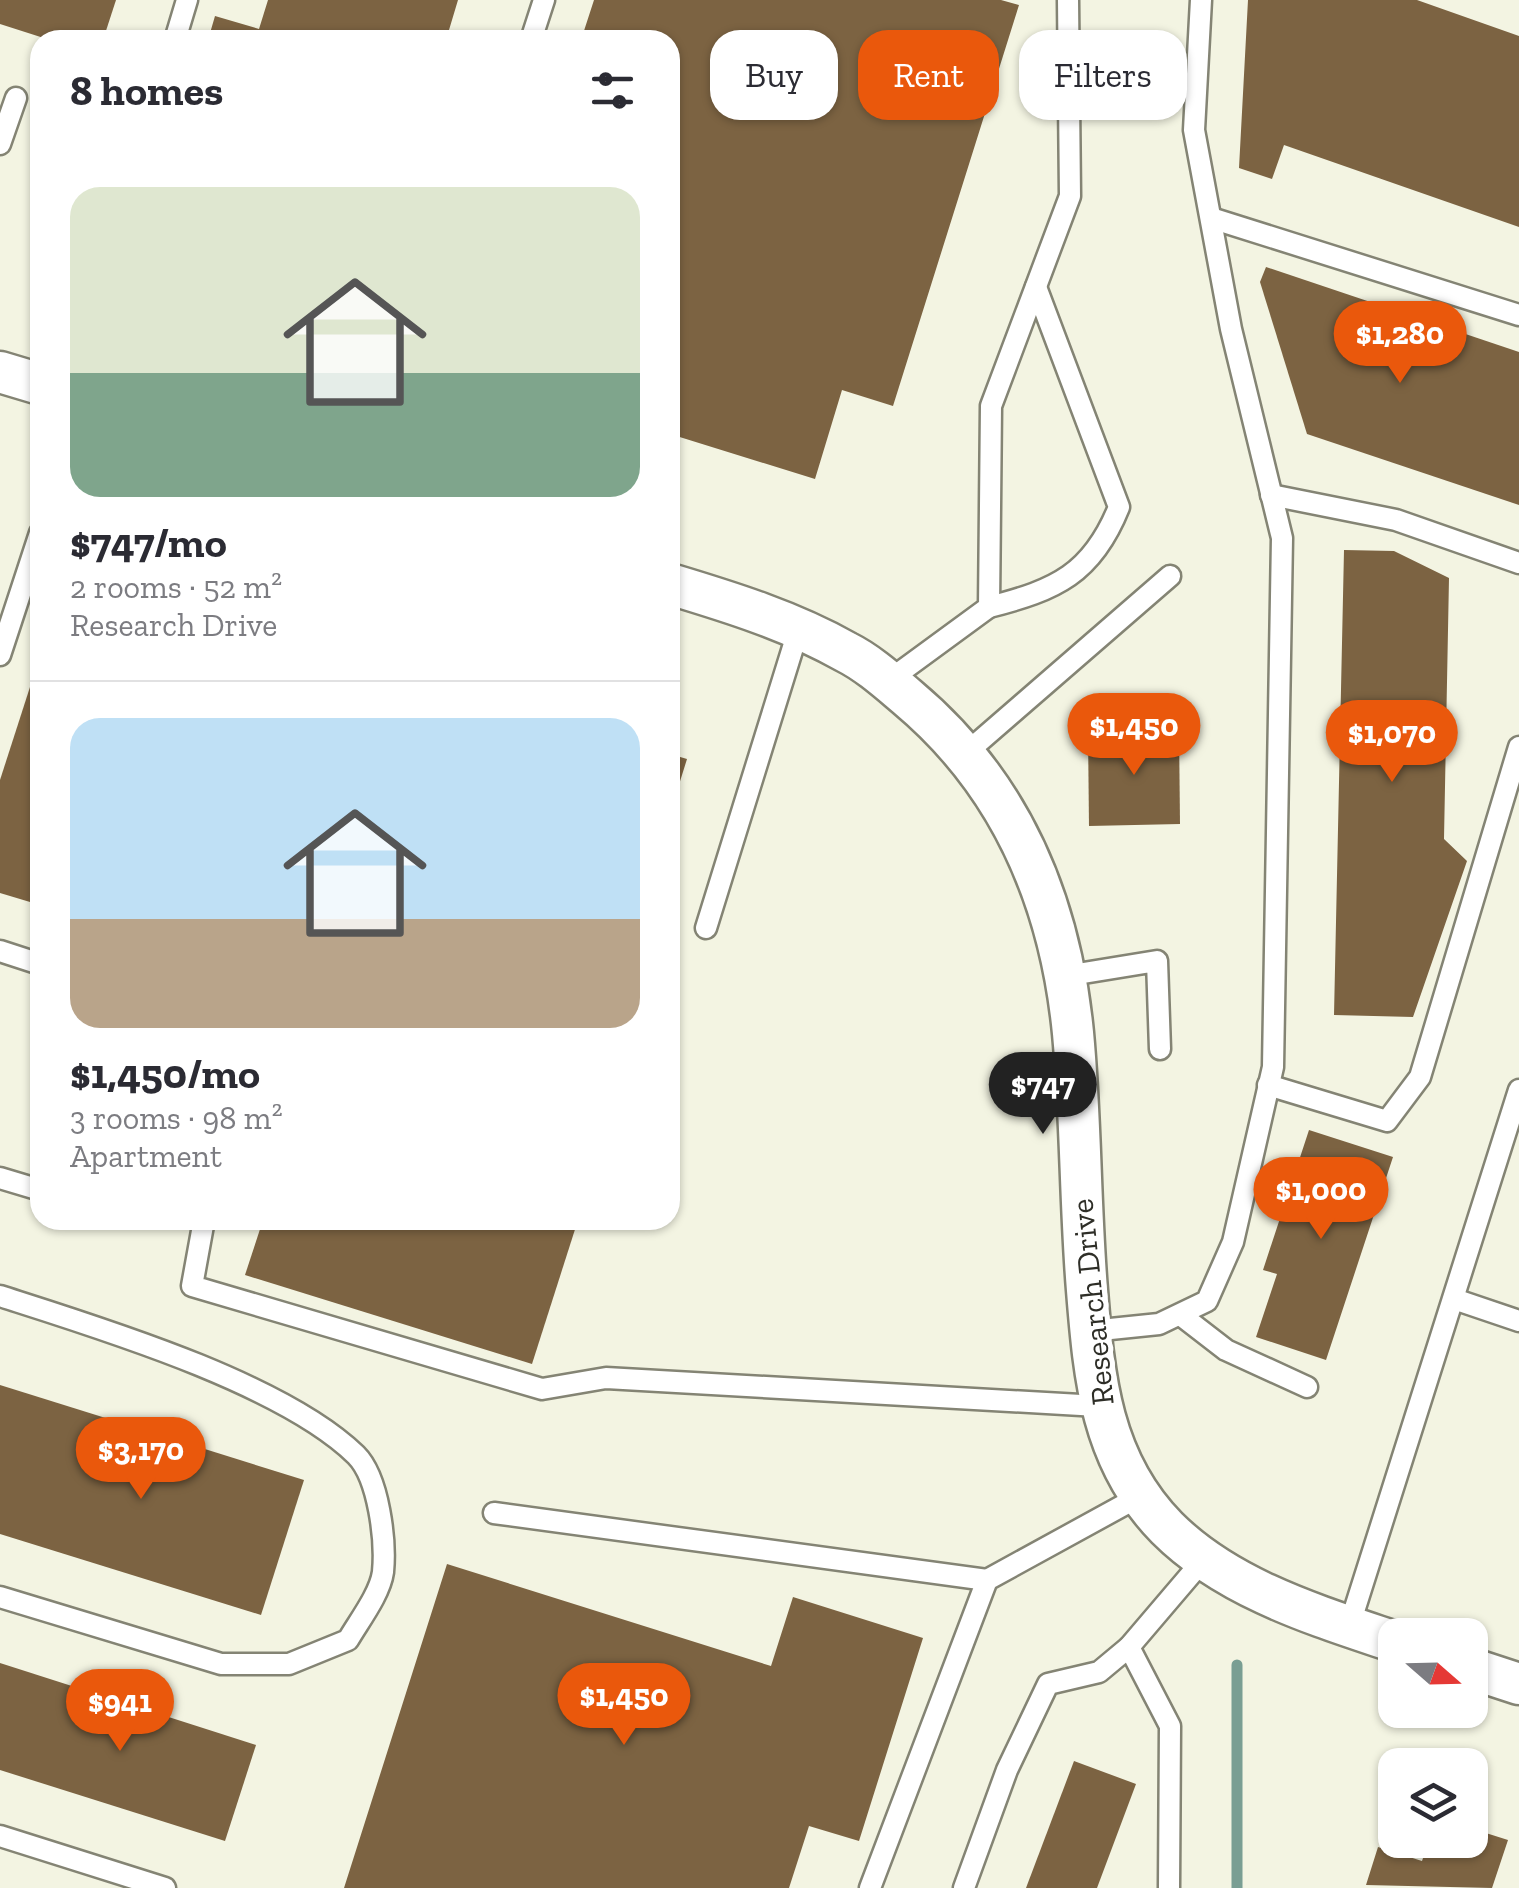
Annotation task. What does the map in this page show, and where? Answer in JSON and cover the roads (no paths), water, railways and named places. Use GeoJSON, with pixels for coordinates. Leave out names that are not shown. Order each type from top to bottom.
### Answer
{"type":"FeatureCollection","features":[{"type":"Feature","properties":{"kind":"street"},"geometry":{"type":"LineString","coordinates":[[0,372],[30,381]]}},
{"type":"Feature","properties":{"kind":"street","name":"Research Drive"},"geometry":{"type":"LineString","coordinates":[[680,587],[798,628],[850,653],[888,681],[966,753],[1000,799],[1028,848],[1048,902],[1065,976],[1073,1034],[1090,1331],[1098,1406],[1111,1440],[1142,1496],[1166,1527],[1204,1559],[1263,1592],[1378,1636]]}},
{"type":"Feature","properties":{"kind":"street"},"geometry":{"type":"LineString","coordinates":[[1488,1674],[1519,1684]]}},
{"type":"Feature","properties":{"kind":"lane"},"geometry":{"type":"LineString","coordinates":[[177,30],[186,0]]}},
{"type":"Feature","properties":{"kind":"lane"},"geometry":{"type":"LineString","coordinates":[[534,30],[544,0]]}},
{"type":"Feature","properties":{"kind":"lane"},"geometry":{"type":"LineString","coordinates":[[989,607],[990,406],[1070,196],[1068,0]]}},
{"type":"Feature","properties":{"kind":"lane"},"geometry":{"type":"LineString","coordinates":[[1090,1331],[1160,1324],[1206,1301],[1234,1242],[1273,1047],[1282,538],[1194,130],[1201,0]]}},
{"type":"Feature","properties":{"kind":"lane"},"geometry":{"type":"LineString","coordinates":[[0,144],[16,98]]}},
{"type":"Feature","properties":{"kind":"lane"},"geometry":{"type":"LineString","coordinates":[[1210,218],[1519,316]]}},
{"type":"Feature","properties":{"kind":"lane"},"geometry":{"type":"LineString","coordinates":[[888,681],[989,607],[1042,594],[1084,564],[1107,536],[1119,507],[1036,288]]}},
{"type":"Feature","properties":{"kind":"lane"},"geometry":{"type":"LineString","coordinates":[[1272,495],[1396,520],[1519,563]]}},
{"type":"Feature","properties":{"kind":"lane"},"geometry":{"type":"LineString","coordinates":[[0,655],[30,564]]}},
{"type":"Feature","properties":{"kind":"lane"},"geometry":{"type":"LineString","coordinates":[[966,753],[1170,576]]}},
{"type":"Feature","properties":{"kind":"lane"},"geometry":{"type":"LineString","coordinates":[[706,928],[798,628]]}},
{"type":"Feature","properties":{"kind":"lane"},"geometry":{"type":"LineString","coordinates":[[1268,1085],[1388,1121],[1420,1077],[1519,748]]}},
{"type":"Feature","properties":{"kind":"lane"},"geometry":{"type":"LineString","coordinates":[[0,951],[30,961]]}},
{"type":"Feature","properties":{"kind":"lane"},"geometry":{"type":"LineString","coordinates":[[1065,976],[1156,961],[1160,1049]]}},
{"type":"Feature","properties":{"kind":"lane"},"geometry":{"type":"LineString","coordinates":[[1349,1627],[1519,1090]]}},
{"type":"Feature","properties":{"kind":"lane"},"geometry":{"type":"LineString","coordinates":[[0,1178],[30,1187]]}},
{"type":"Feature","properties":{"kind":"lane"},"geometry":{"type":"LineString","coordinates":[[202,1230],[192,1286],[542,1389],[606,1378],[1098,1406]]}},
{"type":"Feature","properties":{"kind":"lane"},"geometry":{"type":"LineString","coordinates":[[0,1296],[116,1333],[284,1405],[358,1457],[383,1518],[383,1576],[348,1640],[289,1664],[221,1664],[0,1597]]}},
{"type":"Feature","properties":{"kind":"lane"},"geometry":{"type":"LineString","coordinates":[[1454,1299],[1519,1321]]}},
{"type":"Feature","properties":{"kind":"lane"},"geometry":{"type":"LineString","coordinates":[[1182,1316],[1226,1350],[1307,1387]]}},
{"type":"Feature","properties":{"kind":"lane"},"geometry":{"type":"LineString","coordinates":[[494,1513],[987,1580],[1142,1496]]}},
{"type":"Feature","properties":{"kind":"lane"},"geometry":{"type":"LineString","coordinates":[[964,1888],[1008,1770],[1048,1684],[1099,1672],[1128,1647],[1204,1559]]}},
{"type":"Feature","properties":{"kind":"lane"},"geometry":{"type":"LineString","coordinates":[[870,1888],[987,1580]]}},
{"type":"Feature","properties":{"kind":"lane"},"geometry":{"type":"LineString","coordinates":[[1128,1647],[1170,1726],[1169,1888]]}},
{"type":"Feature","properties":{"kind":"lane"},"geometry":{"type":"LineString","coordinates":[[0,1836],[165,1888]]}},
{"type":"Feature","properties":{"kind":"waterway"},"geometry":{"type":"LineString","coordinates":[[1237,1665],[1237,1888]]}}]}
